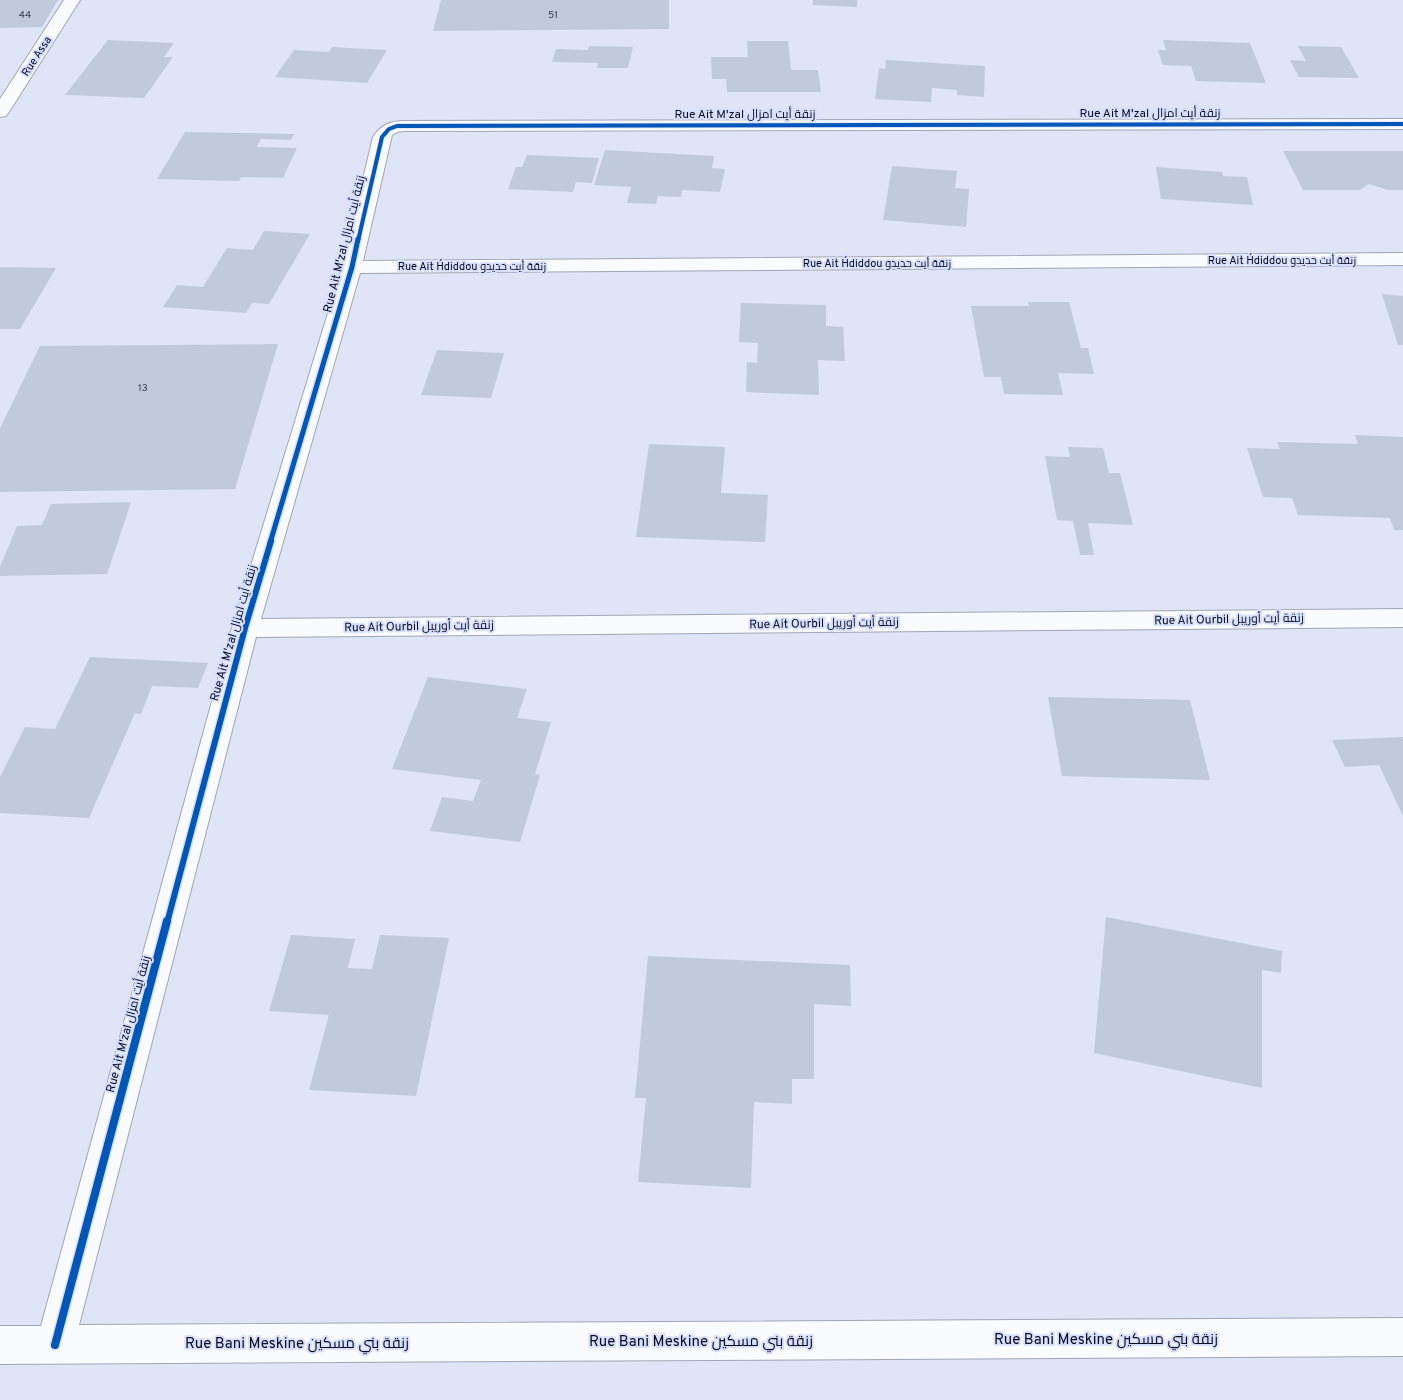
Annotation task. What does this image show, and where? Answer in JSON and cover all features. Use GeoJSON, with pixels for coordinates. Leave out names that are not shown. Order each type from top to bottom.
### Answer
{"type":"FeatureCollection","features":[{"type":"Feature","properties":{"kind":"street","name":"Rue Assa"},"geometry":{"type":"LineString","coordinates":[[0,112],[72,0]]}},
{"type":"Feature","properties":{"kind":"street","name":"Rue Ait M'zal زنقة أيت امزال"},"geometry":{"type":"LineString","coordinates":[[55,1344],[245,628],[352,266],[382,137],[387,130],[397,126],[1403,124]]}},
{"type":"Feature","properties":{"kind":"street","name":"Rue Ait H´diddou زنقة أيت حديدو"},"geometry":{"type":"LineString","coordinates":[[352,266],[1403,259]]}},
{"type":"Feature","properties":{"kind":"street","name":"Rue Ait Ourbil زنقة أيت أوريبل"},"geometry":{"type":"LineString","coordinates":[[245,628],[1403,618]]}},
{"type":"Feature","properties":{"kind":"street","name":"Rue Bani Meskine زنقة بني مسكين"},"geometry":{"type":"LineString","coordinates":[[0,1345],[1403,1337]]}},
{"type":"Feature","properties":{"kind":"building"},"geometry":{"type":"Polygon","coordinates":[[[0,0],[58,0],[42,27],[0,28],[0,0]]]}},
{"type":"Feature","properties":{"kind":"building"},"geometry":{"type":"Polygon","coordinates":[[[441,0],[669,0],[669,29],[433,31],[441,0]]]}},
{"type":"Feature","properties":{"kind":"building"},"geometry":{"type":"Polygon","coordinates":[[[813,0],[857,0],[857,7],[813,5],[813,0]]]}},
{"type":"Feature","properties":{"kind":"building"},"geometry":{"type":"Polygon","coordinates":[[[108,40],[174,43],[164,57],[173,57],[144,98],[65,95],[108,40]]]}},
{"type":"Feature","properties":{"kind":"building"},"geometry":{"type":"Polygon","coordinates":[[[1163,40],[1250,43],[1266,83],[1196,81],[1191,66],[1163,65],[1158,50],[1166,50],[1163,40]]]}},
{"type":"Feature","properties":{"kind":"building"},"geometry":{"type":"Polygon","coordinates":[[[747,41],[788,41],[791,70],[818,70],[821,92],[727,92],[726,79],[712,79],[711,57],[748,57],[747,41]]]}},
{"type":"Feature","properties":{"kind":"building"},"geometry":{"type":"Polygon","coordinates":[[[589,46],[633,47],[628,68],[597,68],[598,63],[552,62],[556,49],[588,50],[589,46]]]}},
{"type":"Feature","properties":{"kind":"building"},"geometry":{"type":"Polygon","coordinates":[[[1298,46],[1341,47],[1359,78],[1299,77],[1290,60],[1306,61],[1298,46]]]}},
{"type":"Feature","properties":{"kind":"building"},"geometry":{"type":"Polygon","coordinates":[[[332,47],[387,50],[367,83],[275,77],[294,50],[329,52],[332,47]]]}},
{"type":"Feature","properties":{"kind":"building"},"geometry":{"type":"Polygon","coordinates":[[[886,60],[985,66],[984,97],[957,95],[957,90],[932,88],[931,102],[875,99],[879,68],[885,69],[886,60]]]}},
{"type":"Feature","properties":{"kind":"building"},"geometry":{"type":"Polygon","coordinates":[[[185,132],[294,134],[291,140],[261,139],[257,147],[297,148],[283,178],[241,177],[239,181],[157,179],[185,132]]]}},
{"type":"Feature","properties":{"kind":"building"},"geometry":{"type":"Polygon","coordinates":[[[605,150],[714,156],[712,168],[725,169],[720,192],[682,190],[681,197],[658,196],[656,204],[627,203],[631,187],[594,185],[605,150]]]}},
{"type":"Feature","properties":{"kind":"building"},"geometry":{"type":"Polygon","coordinates":[[[1283,151],[1403,151],[1403,190],[1388,190],[1369,184],[1360,190],[1303,190],[1283,151]]]}},
{"type":"Feature","properties":{"kind":"building"},"geometry":{"type":"Polygon","coordinates":[[[527,155],[599,158],[592,183],[576,182],[573,192],[508,189],[516,167],[522,167],[527,155]]]}},
{"type":"Feature","properties":{"kind":"building"},"geometry":{"type":"Polygon","coordinates":[[[892,166],[957,171],[955,188],[969,189],[966,227],[883,220],[892,166]]]}},
{"type":"Feature","properties":{"kind":"building"},"geometry":{"type":"Polygon","coordinates":[[[1156,167],[1222,172],[1223,176],[1247,177],[1253,205],[1161,199],[1156,167]]]}},
{"type":"Feature","properties":{"kind":"building"},"geometry":{"type":"Polygon","coordinates":[[[264,231],[310,234],[269,304],[252,303],[246,313],[163,307],[177,285],[203,287],[227,248],[253,250],[264,231]]]}},
{"type":"Feature","properties":{"kind":"building"},"geometry":{"type":"Polygon","coordinates":[[[0,267],[56,268],[20,329],[0,329],[0,267]]]}},
{"type":"Feature","properties":{"kind":"building"},"geometry":{"type":"Polygon","coordinates":[[[1382,294],[1403,296],[1403,345],[1398,345],[1382,294]]]}},
{"type":"Feature","properties":{"kind":"building"},"geometry":{"type":"Polygon","coordinates":[[[1028,302],[1069,302],[1081,348],[1088,348],[1094,374],[1058,373],[1063,395],[1004,394],[1001,377],[984,377],[971,306],[1029,306],[1028,302]]]}},
{"type":"Feature","properties":{"kind":"building"},"geometry":{"type":"Polygon","coordinates":[[[741,303],[826,305],[826,326],[843,327],[845,361],[818,360],[819,395],[746,392],[747,362],[757,363],[758,343],[739,342],[741,303]]]}},
{"type":"Feature","properties":{"kind":"building"},"geometry":{"type":"Polygon","coordinates":[[[278,344],[235,489],[0,492],[0,428],[40,346],[278,344]]]}},
{"type":"Feature","properties":{"kind":"building"},"geometry":{"type":"Polygon","coordinates":[[[437,350],[504,353],[491,398],[421,395],[437,350]]]}},
{"type":"Feature","properties":{"kind":"building"},"geometry":{"type":"Polygon","coordinates":[[[1355,435],[1403,437],[1403,530],[1394,530],[1390,518],[1298,515],[1292,498],[1263,497],[1247,448],[1280,449],[1277,442],[1358,444],[1355,435]]]}},
{"type":"Feature","properties":{"kind":"building"},"geometry":{"type":"Polygon","coordinates":[[[649,444],[725,447],[721,493],[768,495],[765,542],[636,537],[649,444]]]}},
{"type":"Feature","properties":{"kind":"building"},"geometry":{"type":"Polygon","coordinates":[[[1068,447],[1103,448],[1109,473],[1120,473],[1133,525],[1088,523],[1094,555],[1080,555],[1073,521],[1057,520],[1045,456],[1070,457],[1068,447]]]}},
{"type":"Feature","properties":{"kind":"building"},"geometry":{"type":"Polygon","coordinates":[[[131,502],[107,574],[0,576],[0,567],[17,526],[42,525],[51,504],[131,502]]]}},
{"type":"Feature","properties":{"kind":"building"},"geometry":{"type":"Polygon","coordinates":[[[90,657],[208,663],[198,688],[152,686],[141,714],[135,713],[89,818],[0,813],[0,777],[25,727],[55,729],[90,657]]]}},
{"type":"Feature","properties":{"kind":"building"},"geometry":{"type":"Polygon","coordinates":[[[428,677],[527,689],[517,718],[551,722],[535,774],[540,775],[520,842],[430,831],[442,797],[473,801],[481,780],[392,769],[428,677]]]}},
{"type":"Feature","properties":{"kind":"building"},"geometry":{"type":"Polygon","coordinates":[[[1048,697],[1190,700],[1210,780],[1062,776],[1048,697]]]}},
{"type":"Feature","properties":{"kind":"building"},"geometry":{"type":"Polygon","coordinates":[[[1403,737],[1403,816],[1379,765],[1345,767],[1332,740],[1403,737]]]}},
{"type":"Feature","properties":{"kind":"building"},"geometry":{"type":"Polygon","coordinates":[[[1106,917],[1282,951],[1281,973],[1262,970],[1262,1088],[1094,1053],[1106,917]]]}},
{"type":"Feature","properties":{"kind":"building"},"geometry":{"type":"Polygon","coordinates":[[[291,935],[355,939],[348,968],[372,969],[380,935],[449,938],[416,1096],[309,1090],[329,1015],[269,1011],[291,935]]]}},
{"type":"Feature","properties":{"kind":"building"},"geometry":{"type":"Polygon","coordinates":[[[648,956],[850,965],[851,1006],[814,1004],[814,1079],[792,1079],[792,1104],[754,1102],[751,1188],[638,1182],[646,1098],[635,1098],[648,956]]]}},
{"type":"Feature","properties":{"kind":"cycle path"},"geometry":{"type":"LineString","coordinates":[[55,1345],[245,628],[352,267],[382,137],[386,131],[394,127],[404,126],[1403,124]]}}]}
